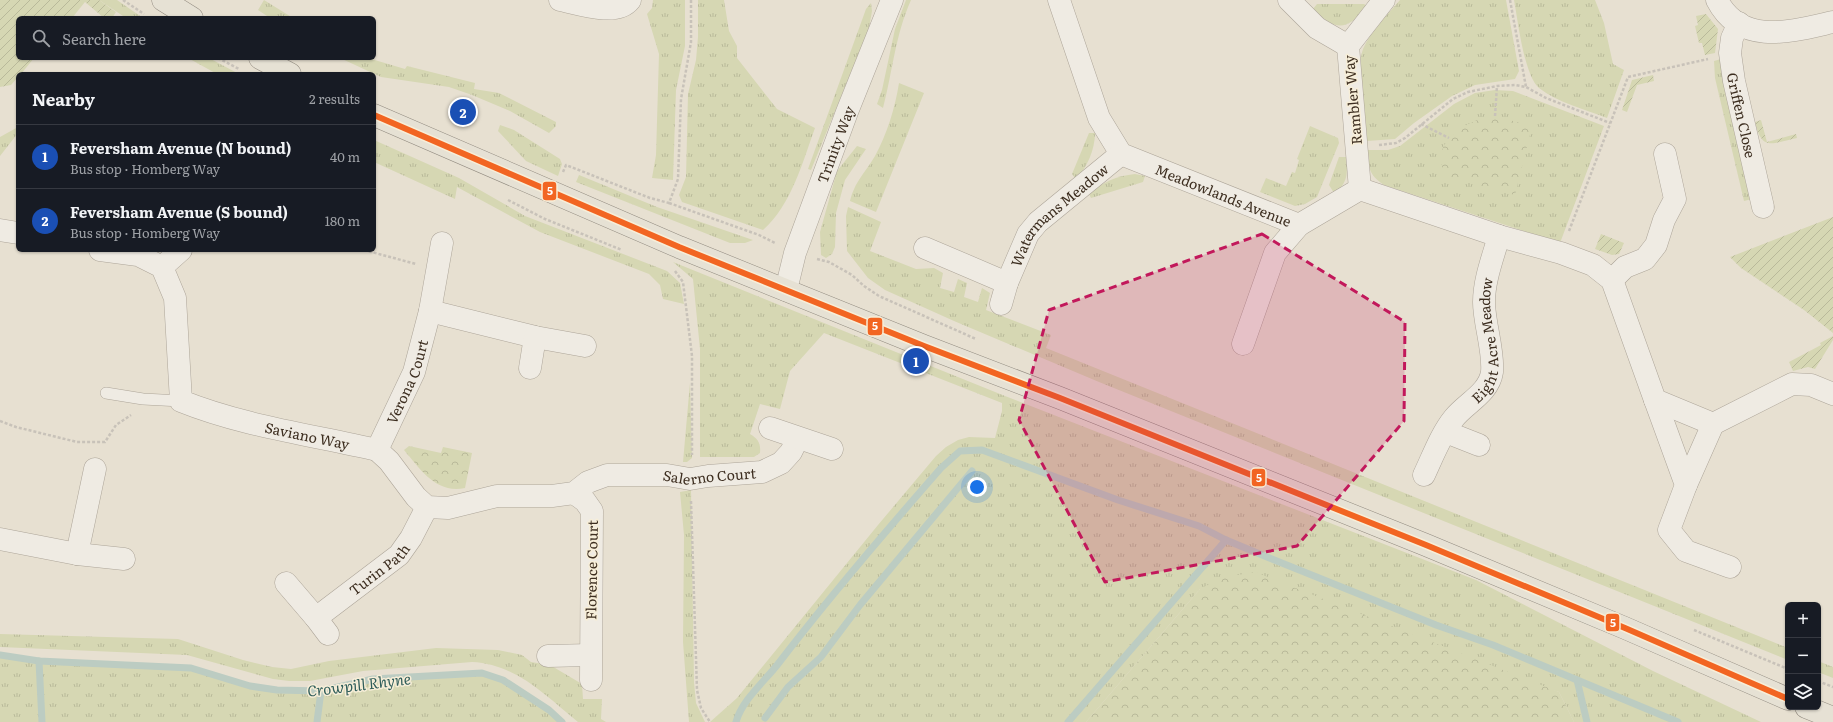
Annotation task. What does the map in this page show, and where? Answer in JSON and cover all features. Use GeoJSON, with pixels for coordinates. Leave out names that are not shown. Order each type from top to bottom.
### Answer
{"type":"FeatureCollection","features":[{"type":"Feature","properties":{"kind":"main road"},"geometry":{"type":"LineString","coordinates":[[163,0],[189,16]]}},
{"type":"Feature","properties":{"kind":"main road"},"geometry":{"type":"LineString","coordinates":[[264,60],[286,72]]}},
{"type":"Feature","properties":{"kind":"main road"},"geometry":{"type":"LineString","coordinates":[[376,116],[679,247],[1426,545],[1625,628],[1785,698]]}},
{"type":"Feature","properties":{"kind":"main road"},"geometry":{"type":"LineString","coordinates":[[1813,710],[1833,718]]}},
{"type":"Feature","properties":{"kind":"street"},"geometry":{"type":"LineString","coordinates":[[560,0],[594,8],[615,9],[627,4],[630,0]]}},
{"type":"Feature","properties":{"kind":"street","name":"Trinity Way"},"geometry":{"type":"LineString","coordinates":[[786,290],[795,253],[847,112],[892,0]]}},
{"type":"Feature","properties":{"kind":"street"},"geometry":{"type":"LineString","coordinates":[[1059,0],[1099,118],[1121,154]]}},
{"type":"Feature","properties":{"kind":"street"},"geometry":{"type":"LineString","coordinates":[[1289,0],[1317,28],[1348,46]]}},
{"type":"Feature","properties":{"kind":"street","name":"Rambler Way"},"geometry":{"type":"LineString","coordinates":[[1360,189],[1348,46],[1384,0]]}},
{"type":"Feature","properties":{"kind":"street"},"geometry":{"type":"LineString","coordinates":[[1717,0],[1726,13],[1739,23],[1754,30],[1771,33],[1784,32],[1833,22]]}},
{"type":"Feature","properties":{"kind":"street","name":"Griffen Close"},"geometry":{"type":"LineString","coordinates":[[1739,23],[1732,38],[1730,54],[1734,81],[1763,207]]}},
{"type":"Feature","properties":{"kind":"street","name":"Meadowlands Avenue"},"geometry":{"type":"LineString","coordinates":[[1121,154],[1299,225],[1360,189]]}},
{"type":"Feature","properties":{"kind":"street","name":"Watermans Meadow"},"geometry":{"type":"LineString","coordinates":[[1001,304],[1007,283],[1028,234],[1038,222],[1121,154]]}},
{"type":"Feature","properties":{"kind":"street"},"geometry":{"type":"LineString","coordinates":[[1612,280],[1625,267],[1645,259],[1656,245],[1664,220],[1674,199],[1665,154]]}},
{"type":"Feature","properties":{"kind":"street"},"geometry":{"type":"LineString","coordinates":[[1360,189],[1499,236],[1561,253],[1593,265],[1612,280],[1686,485]]}},
{"type":"Feature","properties":{"kind":"street"},"geometry":{"type":"LineString","coordinates":[[1243,344],[1275,253],[1299,225]]}},
{"type":"Feature","properties":{"kind":"street"},"geometry":{"type":"LineString","coordinates":[[0,230],[16,233]]}},
{"type":"Feature","properties":{"kind":"street","name":"Eight Acre Meadow"},"geometry":{"type":"LineString","coordinates":[[1424,475],[1436,448],[1454,419],[1479,395],[1488,384],[1492,372],[1484,302],[1485,288],[1499,236]]}},
{"type":"Feature","properties":{"kind":"street","name":"Verona Court"},"geometry":{"type":"LineString","coordinates":[[377,450],[414,372],[430,311],[442,243]]}},
{"type":"Feature","properties":{"kind":"street","name":"Watermans Meadow"},"geometry":{"type":"LineString","coordinates":[[925,248],[1007,283]]}},
{"type":"Feature","properties":{"kind":"street"},"geometry":{"type":"LineString","coordinates":[[115,252],[138,255],[162,267],[175,298],[181,401]]}},
{"type":"Feature","properties":{"kind":"street"},"geometry":{"type":"LineString","coordinates":[[162,267],[179,252]]}},
{"type":"Feature","properties":{"kind":"street"},"geometry":{"type":"LineString","coordinates":[[430,311],[535,337],[585,346]]}},
{"type":"Feature","properties":{"kind":"street"},"geometry":{"type":"LineString","coordinates":[[530,368],[535,337]]}},
{"type":"Feature","properties":{"kind":"street"},"geometry":{"type":"LineString","coordinates":[[1730,567],[1686,551],[1668,530],[1713,424],[1792,384],[1811,385],[1833,394]]}},
{"type":"Feature","properties":{"kind":"street"},"geometry":{"type":"LineString","coordinates":[[1655,400],[1713,424]]}},
{"type":"Feature","properties":{"kind":"street","name":"Saviano Way"},"geometry":{"type":"LineString","coordinates":[[181,401],[204,410],[230,417],[377,450]]}},
{"type":"Feature","properties":{"kind":"street"},"geometry":{"type":"LineString","coordinates":[[770,428],[832,449]]}},
{"type":"Feature","properties":{"kind":"street"},"geometry":{"type":"LineString","coordinates":[[1446,432],[1479,444]]}},
{"type":"Feature","properties":{"kind":"street","name":"Salerno Court"},"geometry":{"type":"LineString","coordinates":[[574,493],[588,482],[607,475],[667,475],[690,479],[708,476],[762,472],[780,463],[791,452],[798,438]]}},
{"type":"Feature","properties":{"kind":"street"},"geometry":{"type":"LineString","coordinates":[[377,450],[389,461],[416,497],[427,507],[448,508],[497,496],[552,496],[574,493]]}},
{"type":"Feature","properties":{"kind":"street"},"geometry":{"type":"LineString","coordinates":[[77,554],[95,469]]}},
{"type":"Feature","properties":{"kind":"street","name":"Florence Court"},"geometry":{"type":"LineString","coordinates":[[574,493],[585,501],[592,511],[591,680]]}},
{"type":"Feature","properties":{"kind":"street","name":"Turin Path"},"geometry":{"type":"LineString","coordinates":[[286,583],[322,626],[399,555],[411,538],[427,507]]}},
{"type":"Feature","properties":{"kind":"street"},"geometry":{"type":"LineString","coordinates":[[0,539],[77,554],[124,559]]}},
{"type":"Feature","properties":{"kind":"street"},"geometry":{"type":"LineString","coordinates":[[548,656],[590,655]]}},
{"type":"Feature","properties":{"kind":"lane"},"geometry":{"type":"LineString","coordinates":[[106,392],[143,399],[181,401]]}},
{"type":"Feature","properties":{"kind":"path"},"geometry":{"type":"LineString","coordinates":[[123,0],[146,16]]}},
{"type":"Feature","properties":{"kind":"path"},"geometry":{"type":"LineString","coordinates":[[566,165],[650,198],[669,203],[678,179],[681,99],[691,42],[691,0]]}},
{"type":"Feature","properties":{"kind":"path"},"geometry":{"type":"LineString","coordinates":[[1510,0],[1526,87]]}},
{"type":"Feature","properties":{"kind":"path"},"geometry":{"type":"LineString","coordinates":[[1561,253],[1628,77],[1730,54]]}},
{"type":"Feature","properties":{"kind":"path"},"geometry":{"type":"LineString","coordinates":[[222,60],[242,71]]}},
{"type":"Feature","properties":{"kind":"path"},"geometry":{"type":"LineString","coordinates":[[1356,146],[1396,143],[1453,100],[1468,92],[1515,84],[1526,87],[1546,98],[1610,123]]}},
{"type":"Feature","properties":{"kind":"path"},"geometry":{"type":"LineString","coordinates":[[1495,116],[1497,86]]}},
{"type":"Feature","properties":{"kind":"path"},"geometry":{"type":"LineString","coordinates":[[1420,124],[1449,138]]}},
{"type":"Feature","properties":{"kind":"path"},"geometry":{"type":"LineString","coordinates":[[545,219],[625,251]]}},
{"type":"Feature","properties":{"kind":"path"},"geometry":{"type":"LineString","coordinates":[[371,252],[438,269]]}},
{"type":"Feature","properties":{"kind":"path"},"geometry":{"type":"LineString","coordinates":[[673,270],[683,282],[692,356],[692,456]]}},
{"type":"Feature","properties":{"kind":"path"},"geometry":{"type":"LineString","coordinates":[[0,421],[16,427],[77,442],[105,442],[116,425],[132,414]]}},
{"type":"Feature","properties":{"kind":"path"},"geometry":{"type":"LineString","coordinates":[[691,498],[697,690],[701,708],[710,722]]}},
{"type":"Feature","properties":{"kind":"path"},"geometry":{"type":"LineString","coordinates":[[1821,682],[1833,687]]}},
{"type":"Feature","properties":{"kind":"highlighted area"},"geometry":{"type":"Polygon","coordinates":[[[1262,234],[1405,322],[1404,421],[1297,546],[1105,582],[1019,420],[1049,310],[1262,234]]]}},
{"type":"Feature","properties":{"kind":"green space"},"geometry":{"type":"Polygon","coordinates":[[[0,0],[99,0],[116,12],[113,16],[102,16],[85,2],[74,16],[16,16],[16,60],[32,60],[23,72],[16,72],[16,79],[11,85],[0,87],[0,0]]]}},
{"type":"Feature","properties":{"kind":"green space"},"geometry":{"type":"Polygon","coordinates":[[[99,0],[117,0],[140,16],[123,16],[99,0]]]}},
{"type":"Feature","properties":{"kind":"green space"},"geometry":{"type":"Polygon","coordinates":[[[264,0],[290,16],[267,16],[258,10],[264,0]]]}},
{"type":"Feature","properties":{"kind":"green space"},"geometry":{"type":"Polygon","coordinates":[[[653,0],[685,0],[685,46],[676,90],[673,180],[652,178],[656,155],[659,54],[647,14],[652,8],[653,0]]]}},
{"type":"Feature","properties":{"kind":"green space"},"geometry":{"type":"Polygon","coordinates":[[[698,0],[724,0],[729,31],[737,46],[737,58],[777,109],[815,128],[801,168],[789,196],[773,220],[763,230],[682,202],[679,195],[686,177],[688,94],[696,60],[698,37],[698,0]]]}},
{"type":"Feature","properties":{"kind":"green space"},"geometry":{"type":"Polygon","coordinates":[[[906,0],[911,0],[901,27],[883,108],[877,104],[882,90],[895,29],[906,0]]]}},
{"type":"Feature","properties":{"kind":"green space"},"geometry":{"type":"Polygon","coordinates":[[[1400,0],[1506,0],[1519,71],[1515,79],[1475,85],[1452,96],[1414,123],[1395,139],[1367,141],[1360,81],[1363,49],[1370,36],[1400,0]]]}},
{"type":"Feature","properties":{"kind":"green space"},"geometry":{"type":"Polygon","coordinates":[[[1514,0],[1595,0],[1604,23],[1613,64],[1624,70],[1607,118],[1563,102],[1539,88],[1529,72],[1514,0]]]}},
{"type":"Feature","properties":{"kind":"green space"},"geometry":{"type":"Polygon","coordinates":[[[871,3],[872,11],[869,28],[811,170],[808,169],[866,9],[871,3]]]}},
{"type":"Feature","properties":{"kind":"green space"},"geometry":{"type":"Polygon","coordinates":[[[1317,4],[1364,4],[1367,6],[1353,20],[1341,26],[1328,22],[1313,9],[1317,4]]]}},
{"type":"Feature","properties":{"kind":"green space"},"geometry":{"type":"Polygon","coordinates":[[[1706,14],[1718,29],[1715,53],[1705,55],[1702,43],[1699,43],[1695,26],[1698,25],[1696,16],[1706,14]]]}},
{"type":"Feature","properties":{"kind":"green space"},"geometry":{"type":"Polygon","coordinates":[[[1721,59],[1752,199],[1744,201],[1715,78],[1714,61],[1721,59]]]}},
{"type":"Feature","properties":{"kind":"green space"},"geometry":{"type":"Polygon","coordinates":[[[192,60],[213,60],[235,72],[213,72],[192,60]]]}},
{"type":"Feature","properties":{"kind":"green space"},"geometry":{"type":"Polygon","coordinates":[[[344,60],[375,60],[405,69],[407,66],[475,83],[474,89],[499,93],[556,122],[556,126],[549,133],[510,111],[449,87],[381,77],[376,75],[376,72],[370,72],[344,60]]]}},
{"type":"Feature","properties":{"kind":"green space"},"geometry":{"type":"Polygon","coordinates":[[[1653,75],[1654,81],[1637,85],[1627,112],[1622,110],[1632,80],[1653,75]]]}},
{"type":"Feature","properties":{"kind":"green space"},"geometry":{"type":"Polygon","coordinates":[[[899,83],[924,93],[876,212],[850,201],[857,182],[875,156],[887,130],[899,83]]]}},
{"type":"Feature","properties":{"kind":"green space"},"geometry":{"type":"Polygon","coordinates":[[[1495,90],[1513,91],[1604,126],[1560,243],[1384,185],[1372,174],[1370,170],[1367,150],[1388,150],[1400,146],[1454,104],[1475,93],[1495,90]]]}},
{"type":"Feature","properties":{"kind":"green space"},"geometry":{"type":"Polygon","coordinates":[[[1495,116],[1532,126],[1515,195],[1448,177],[1442,165],[1441,154],[1445,144],[1452,136],[1461,128],[1472,122],[1495,116]]]}},
{"type":"Feature","properties":{"kind":"green space"},"geometry":{"type":"Polygon","coordinates":[[[1761,120],[1767,142],[1796,134],[1797,138],[1775,143],[1765,142],[1758,132],[1755,122],[1761,120]]]}},
{"type":"Feature","properties":{"kind":"green space"},"geometry":{"type":"Polygon","coordinates":[[[500,125],[514,130],[560,159],[562,164],[558,176],[526,161],[498,131],[500,125]]]}},
{"type":"Feature","properties":{"kind":"green space"},"geometry":{"type":"Polygon","coordinates":[[[1310,126],[1338,138],[1339,143],[1317,197],[1305,204],[1295,206],[1260,192],[1266,178],[1286,186],[1292,172],[1295,173],[1299,160],[1297,159],[1310,126]]]}},
{"type":"Feature","properties":{"kind":"green space"},"geometry":{"type":"Polygon","coordinates":[[[16,128],[16,136],[0,156],[0,137],[16,128]]]}},
{"type":"Feature","properties":{"kind":"green space"},"geometry":{"type":"Polygon","coordinates":[[[1089,133],[1095,133],[1094,145],[1087,164],[1076,179],[1072,174],[1089,133]]]}},
{"type":"Feature","properties":{"kind":"green space"},"geometry":{"type":"Polygon","coordinates":[[[376,141],[459,178],[525,216],[667,271],[680,283],[684,304],[663,299],[660,285],[649,274],[540,232],[457,187],[455,199],[376,163],[376,141]]]}},
{"type":"Feature","properties":{"kind":"green space"},"geometry":{"type":"Polygon","coordinates":[[[857,146],[866,149],[845,180],[836,213],[835,247],[832,254],[826,258],[821,255],[820,232],[837,171],[857,146]]]}},
{"type":"Feature","properties":{"kind":"green space"},"geometry":{"type":"Polygon","coordinates":[[[1339,157],[1346,157],[1347,173],[1342,186],[1334,193],[1329,185],[1339,157]]]}},
{"type":"Feature","properties":{"kind":"green space"},"geometry":{"type":"Polygon","coordinates":[[[1135,174],[1145,176],[1143,182],[1091,198],[1089,194],[1110,180],[1135,174]]]}},
{"type":"Feature","properties":{"kind":"green space"},"geometry":{"type":"Polygon","coordinates":[[[579,175],[657,207],[753,240],[745,243],[730,243],[576,182],[579,175]]]}},
{"type":"Feature","properties":{"kind":"green space"},"geometry":{"type":"Polygon","coordinates":[[[848,207],[881,222],[870,251],[916,269],[934,268],[943,273],[940,288],[954,292],[958,279],[967,283],[964,297],[978,302],[982,288],[990,293],[986,310],[1051,335],[1046,348],[1785,647],[1785,659],[1099,382],[954,321],[885,290],[868,278],[847,251],[846,216],[848,207]]]}},
{"type":"Feature","properties":{"kind":"green space"},"geometry":{"type":"Polygon","coordinates":[[[1833,217],[1833,333],[1804,310],[1741,268],[1730,257],[1833,217]]]}},
{"type":"Feature","properties":{"kind":"green space"},"geometry":{"type":"Polygon","coordinates":[[[1601,234],[1624,243],[1619,254],[1612,255],[1595,249],[1601,234]]]}},
{"type":"Feature","properties":{"kind":"green space"},"geometry":{"type":"Polygon","coordinates":[[[673,262],[1005,396],[1476,580],[1653,671],[1761,722],[1574,722],[1559,692],[1200,589],[1086,722],[710,722],[737,698],[936,456],[946,447],[958,440],[969,437],[995,438],[1002,411],[1002,403],[824,333],[790,371],[780,409],[760,404],[750,434],[758,442],[760,453],[754,457],[700,457],[700,349],[693,279],[673,262]]]}},
{"type":"Feature","properties":{"kind":"green space"},"geometry":{"type":"Polygon","coordinates":[[[1833,336],[1833,340],[1815,369],[1808,367],[1793,371],[1789,362],[1821,345],[1820,343],[1833,336]]]}},
{"type":"Feature","properties":{"kind":"green space"},"geometry":{"type":"Polygon","coordinates":[[[690,383],[692,458],[687,462],[683,462],[690,383]]]}},
{"type":"Feature","properties":{"kind":"green space"},"geometry":{"type":"Polygon","coordinates":[[[409,446],[441,453],[443,447],[472,453],[465,488],[455,489],[446,487],[437,484],[430,479],[404,450],[409,446]]]}},
{"type":"Feature","properties":{"kind":"green space"},"geometry":{"type":"Polygon","coordinates":[[[691,490],[694,682],[696,703],[705,722],[689,722],[683,642],[684,535],[680,492],[691,490]]]}},
{"type":"Feature","properties":{"kind":"green space"},"geometry":{"type":"Polygon","coordinates":[[[1255,572],[1559,692],[1574,722],[1086,722],[1200,589],[1221,578],[1255,572]]]}},
{"type":"Feature","properties":{"kind":"green space"},"geometry":{"type":"Polygon","coordinates":[[[0,634],[178,639],[243,660],[272,667],[291,669],[329,661],[436,648],[498,650],[522,655],[531,662],[550,665],[582,684],[583,699],[602,699],[601,719],[606,722],[578,722],[530,683],[503,669],[488,664],[472,662],[363,671],[310,681],[289,681],[273,679],[187,655],[0,647],[0,634]]]}},
{"type":"Feature","properties":{"kind":"green space"},"geometry":{"type":"Polygon","coordinates":[[[0,655],[39,661],[191,668],[250,686],[277,690],[321,691],[373,679],[482,673],[503,680],[549,710],[562,722],[0,722],[0,655]]]}},
{"type":"Feature","properties":{"kind":"green space"},"geometry":{"type":"Polygon","coordinates":[[[1821,662],[1833,667],[1833,678],[1821,673],[1821,662]]]}},
{"type":"Feature","properties":{"kind":"waterway"},"geometry":{"type":"LineString","coordinates":[[736,722],[748,699],[858,564],[941,468],[960,451],[982,450],[1118,500],[1199,526],[1226,540],[1267,557],[1436,625],[1493,645],[1678,722]]}},
{"type":"Feature","properties":{"kind":"waterway"},"geometry":{"type":"LineString","coordinates":[[765,718],[788,687],[821,657],[860,605],[972,471]]}},
{"type":"Feature","properties":{"kind":"waterway"},"geometry":{"type":"LineString","coordinates":[[1068,722],[1226,540]]}},
{"type":"Feature","properties":{"kind":"waterway","name":"Crowpill Rhyne"},"geometry":{"type":"LineString","coordinates":[[0,655],[39,661],[191,668],[250,686],[277,690],[321,691],[373,679],[482,673],[503,680],[549,710],[562,722]]}},
{"type":"Feature","properties":{"kind":"waterway"},"geometry":{"type":"LineString","coordinates":[[39,661],[42,722]]}},
{"type":"Feature","properties":{"kind":"waterway"},"geometry":{"type":"LineString","coordinates":[[1577,680],[1587,722]]}},
{"type":"Feature","properties":{"kind":"waterway"},"geometry":{"type":"LineString","coordinates":[[317,722],[321,691]]}},
{"type":"Feature","properties":{"kind":"transit line","name":"5"},"geometry":{"type":"LineString","coordinates":[[376,116],[679,247],[1426,545],[1625,628],[1785,698]]}},
{"type":"Feature","properties":{"kind":"place","name":"Feversham Avenue (S bound)"},"geometry":{"type":"Point","coordinates":[463,112]}},
{"type":"Feature","properties":{"kind":"place","name":"Feversham Avenue (N bound)"},"geometry":{"type":"Point","coordinates":[916,361]}}]}
